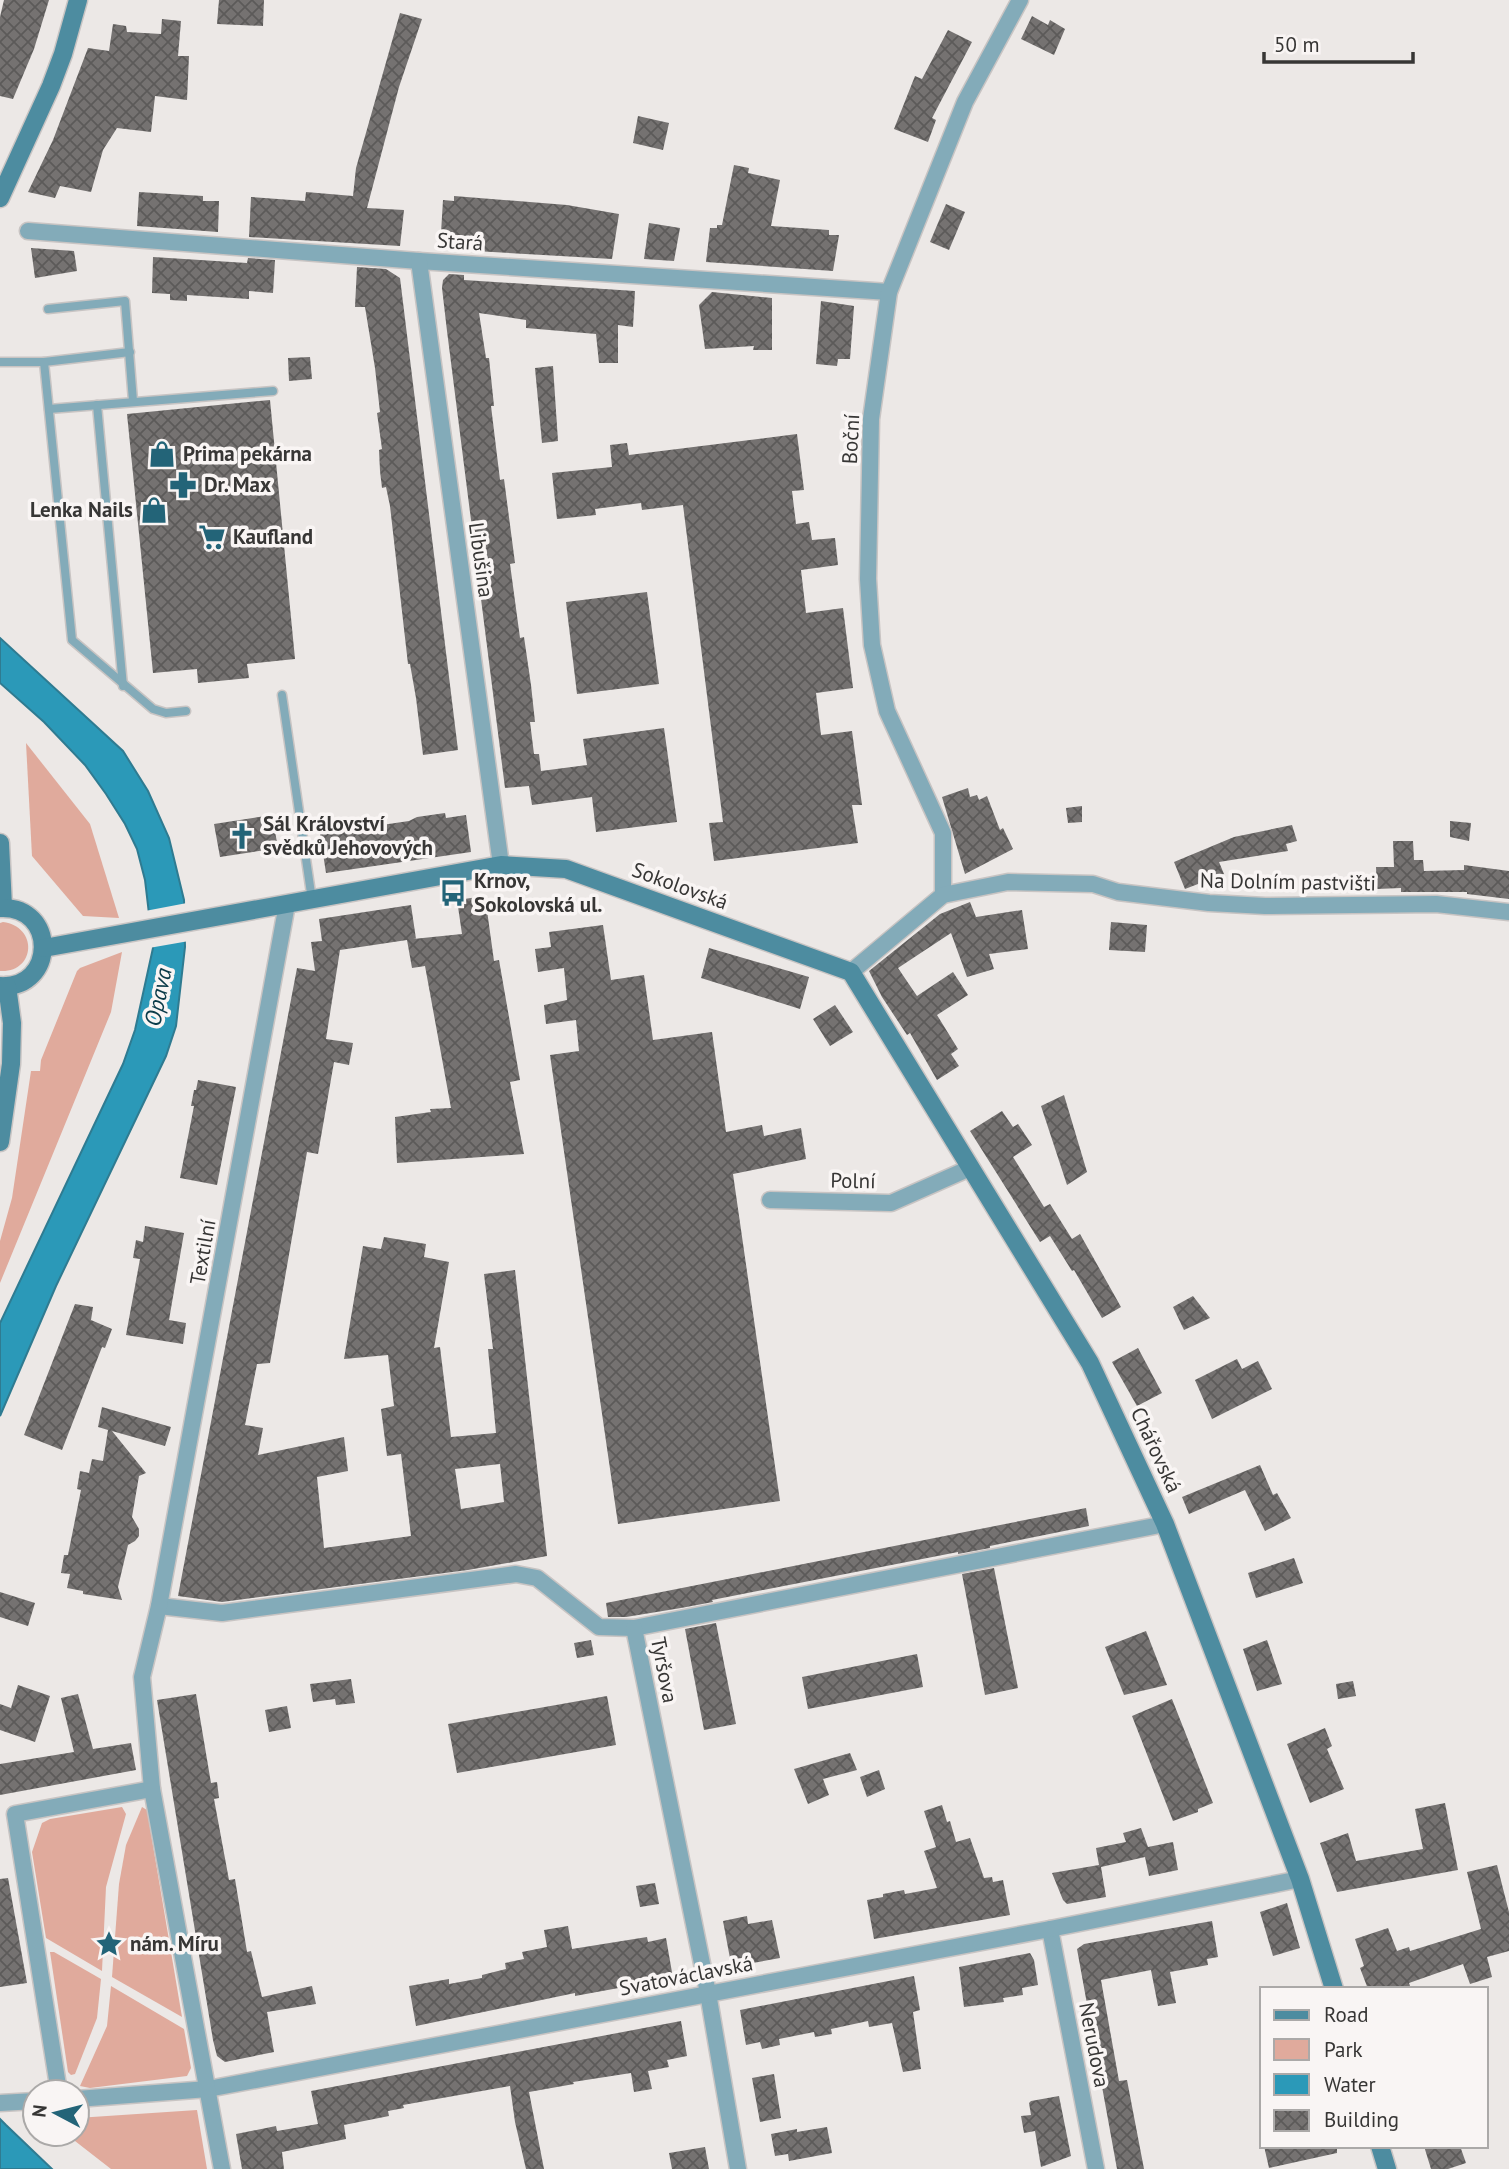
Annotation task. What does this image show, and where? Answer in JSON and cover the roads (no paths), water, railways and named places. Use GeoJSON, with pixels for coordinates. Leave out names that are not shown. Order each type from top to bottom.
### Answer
{"type":"FeatureCollection","features":[{"type":"Feature","properties":{"kind":"street"},"geometry":{"type":"LineString","coordinates":[[0,198],[51,86],[78,0]]}},
{"type":"Feature","properties":{"kind":"street","name":"Boční"},"geometry":{"type":"LineString","coordinates":[[943,895],[943,833],[887,711],[872,645],[868,579],[871,419],[889,292],[965,102],[1020,0]]}},
{"type":"Feature","properties":{"kind":"street","name":"Stará"},"geometry":{"type":"LineString","coordinates":[[28,231],[419,261],[889,292]]}},
{"type":"Feature","properties":{"kind":"street","name":"Libušina"},"geometry":{"type":"LineString","coordinates":[[419,261],[501,865]]}},
{"type":"Feature","properties":{"kind":"street"},"geometry":{"type":"LineString","coordinates":[[0,843],[1,907],[16,909],[27,915],[42,935],[44,948],[36,970],[28,978],[18,984],[3,986],[12,1023],[11,1063],[0,1142]]}},
{"type":"Feature","properties":{"kind":"street","name":"Sokolovská"},"geometry":{"type":"LineString","coordinates":[[44,948],[501,865],[566,869],[850,972]]}},
{"type":"Feature","properties":{"kind":"street","name":"Na Dolním pastvišti"},"geometry":{"type":"LineString","coordinates":[[943,895],[1008,881],[1093,884],[1118,891],[1220,904],[1436,904],[1509,912]]}},
{"type":"Feature","properties":{"kind":"street"},"geometry":{"type":"LineString","coordinates":[[850,972],[943,895]]}},
{"type":"Feature","properties":{"kind":"street","name":"Textilní"},"geometry":{"type":"LineString","coordinates":[[152,1789],[142,1677],[159,1606],[287,904]]}},
{"type":"Feature","properties":{"kind":"street","name":"Chářovská"},"geometry":{"type":"LineString","coordinates":[[850,972],[1090,1363],[1165,1524],[1300,1880],[1333,1987]]}},
{"type":"Feature","properties":{"kind":"street","name":"Polní"},"geometry":{"type":"LineString","coordinates":[[770,1200],[891,1203],[970,1168]]}},
{"type":"Feature","properties":{"kind":"street","name":"Tyršova"},"geometry":{"type":"LineString","coordinates":[[738,2169],[708,1993],[634,1628],[1165,1524]]}},
{"type":"Feature","properties":{"kind":"street"},"geometry":{"type":"LineString","coordinates":[[159,1606],[222,1613],[516,1574],[537,1578],[599,1627],[634,1628]]}},
{"type":"Feature","properties":{"kind":"street"},"geometry":{"type":"LineString","coordinates":[[57,2078],[15,1814],[152,1789],[222,2169]]}},
{"type":"Feature","properties":{"kind":"street","name":"Svatováclavská"},"geometry":{"type":"LineString","coordinates":[[91,2098],[208,2089],[1300,1880]]}},
{"type":"Feature","properties":{"kind":"street","name":"Nerudova"},"geometry":{"type":"LineString","coordinates":[[1051,1929],[1096,2169]]}},
{"type":"Feature","properties":{"kind":"street"},"geometry":{"type":"LineString","coordinates":[[0,2103],[21,2101]]}},
{"type":"Feature","properties":{"kind":"street"},"geometry":{"type":"LineString","coordinates":[[1381,2148],[1387,2169]]}},
{"type":"Feature","properties":{"kind":"lane"},"geometry":{"type":"LineString","coordinates":[[48,309],[125,301],[133,401]]}},
{"type":"Feature","properties":{"kind":"lane"},"geometry":{"type":"LineString","coordinates":[[0,362],[44,362],[130,352]]}},
{"type":"Feature","properties":{"kind":"lane"},"geometry":{"type":"LineString","coordinates":[[44,362],[70,634],[75,643],[153,709],[166,713],[186,711]]}},
{"type":"Feature","properties":{"kind":"lane"},"geometry":{"type":"LineString","coordinates":[[49,409],[273,391]]}},
{"type":"Feature","properties":{"kind":"lane"},"geometry":{"type":"LineString","coordinates":[[97,405],[123,686]]}},
{"type":"Feature","properties":{"kind":"lane"},"geometry":{"type":"LineString","coordinates":[[282,695],[312,900]]}},
{"type":"Feature","properties":{"kind":"water","name":"Opava"},"geometry":{"type":"Polygon","coordinates":[[[0,638],[123,751],[148,791],[169,838],[184,900],[185,947],[176,1026],[166,1056],[56,1286],[0,1416],[0,1323],[123,1064],[135,1030],[153,948],[145,880],[137,849],[125,824],[85,765],[44,722],[0,683],[0,638]]]}},
{"type":"Feature","properties":{"kind":"water"},"geometry":{"type":"Polygon","coordinates":[[[0,2119],[21,2139],[21,2148],[30,2148],[52,2169],[0,2169],[0,2119]]]}},
{"type":"Feature","properties":{"kind":"place","name":"Prima pekárna"},"geometry":{"type":"Point","coordinates":[162,454]}},
{"type":"Feature","properties":{"kind":"place","name":"Dr. Max"},"geometry":{"type":"Point","coordinates":[183,485]}},
{"type":"Feature","properties":{"kind":"place","name":"Lenka Nails"},"geometry":{"type":"Point","coordinates":[154,510]}},
{"type":"Feature","properties":{"kind":"place","name":"Kaufland"},"geometry":{"type":"Point","coordinates":[212,537]}},
{"type":"Feature","properties":{"kind":"place","name":"Sál Království svědků Jehovových"},"geometry":{"type":"Point","coordinates":[242,836]}},
{"type":"Feature","properties":{"kind":"place","name":"Krnov, Sokolovská ul."},"geometry":{"type":"Point","coordinates":[453,893]}},
{"type":"Feature","properties":{"kind":"place","name":"nám. Míru"},"geometry":{"type":"Point","coordinates":[109,1944]}}]}
